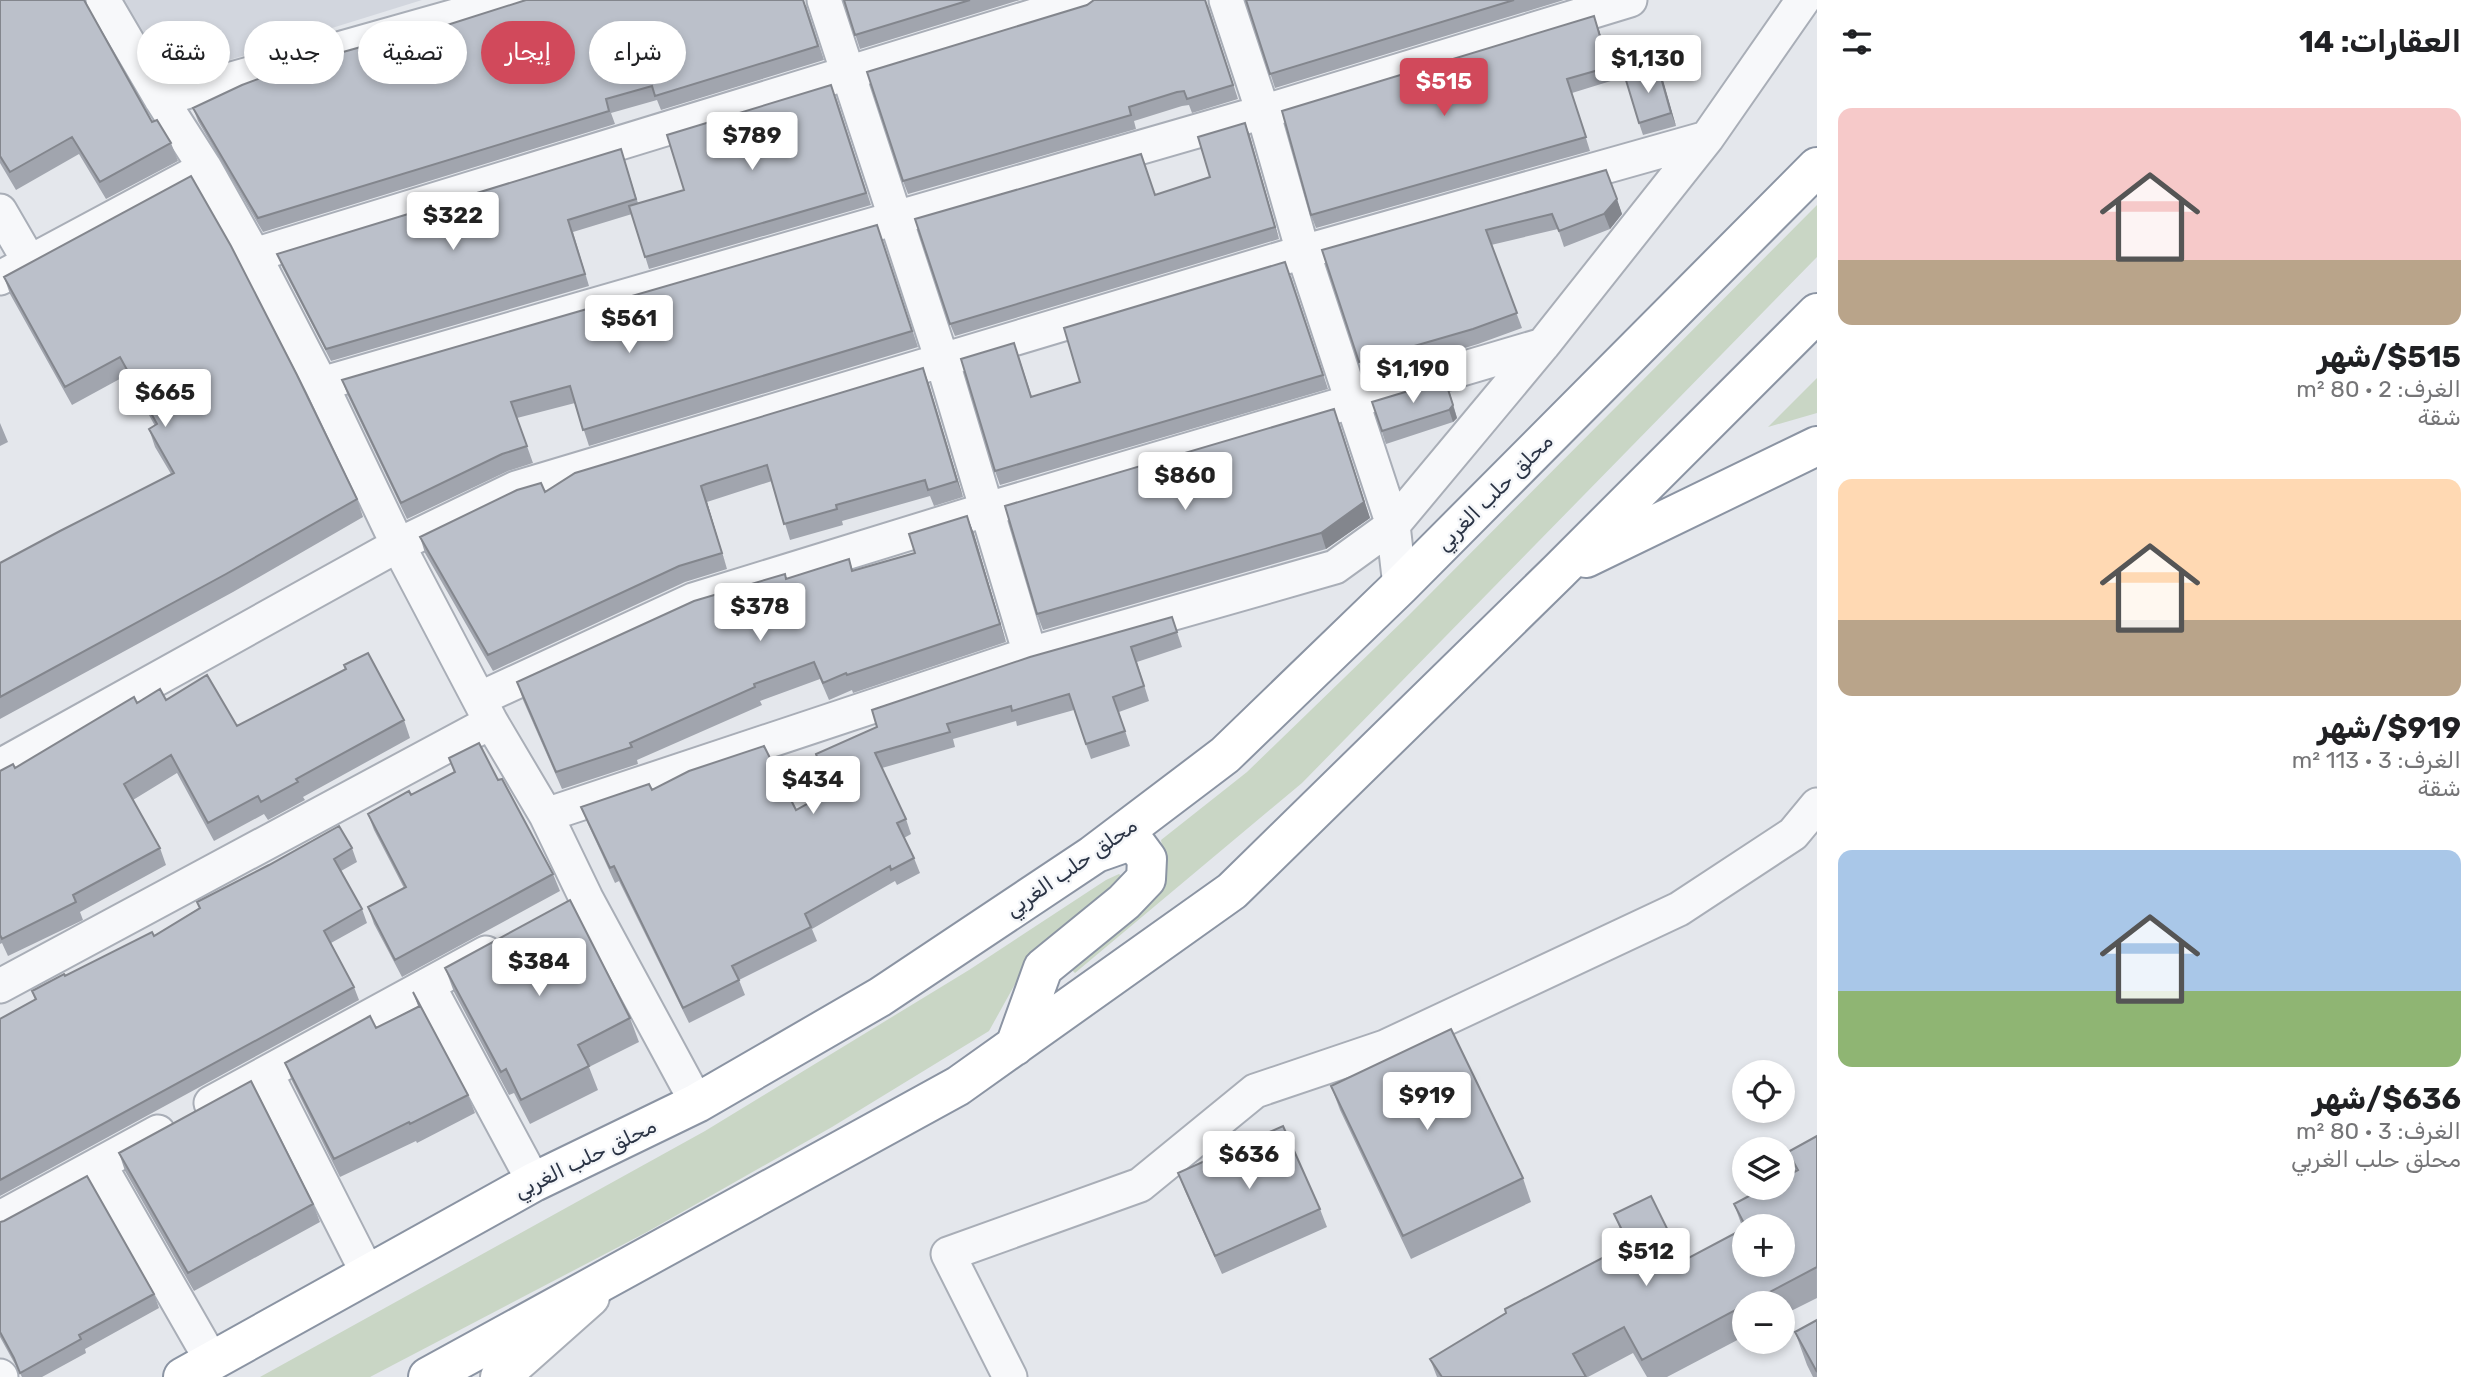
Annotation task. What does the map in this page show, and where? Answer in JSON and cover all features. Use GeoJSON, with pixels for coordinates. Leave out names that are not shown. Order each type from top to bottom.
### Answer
{"type":"FeatureCollection","features":[{"type":"Feature","properties":{"kind":"main road","name":"محلق حلب الغربي"},"geometry":{"type":"LineString","coordinates":[[197,1369],[534,1182],[697,1103],[880,996],[1093,855],[1225,755],[1400,586],[1817,167]]}},
{"type":"Feature","properties":{"kind":"main road"},"geometry":{"type":"LineString","coordinates":[[428,1377],[958,1086],[1232,891],[1559,571],[1817,313]]}},
{"type":"Feature","properties":{"kind":"main road"},"geometry":{"type":"LineString","coordinates":[[1559,571],[1817,446]]}},
{"type":"Feature","properties":{"kind":"main road"},"geometry":{"type":"LineString","coordinates":[[1014,1046],[1043,968],[1124,902],[1146,880],[1147,859],[1133,840],[1093,855]]}},
{"type":"Feature","properties":{"kind":"main road"},"geometry":{"type":"LineString","coordinates":[[499,1377],[612,1278]]}},
{"type":"Feature","properties":{"kind":"street"},"geometry":{"type":"LineString","coordinates":[[103,0],[160,99],[205,168],[254,255],[321,384],[398,545],[485,710],[546,815],[574,905],[697,1103]]}},
{"type":"Feature","properties":{"kind":"street"},"geometry":{"type":"LineString","coordinates":[[160,99],[512,0]]}},
{"type":"Feature","properties":{"kind":"street"},"geometry":{"type":"LineString","coordinates":[[824,0],[942,360],[1030,654]]}},
{"type":"Feature","properties":{"kind":"street"},"geometry":{"type":"LineString","coordinates":[[254,255],[1086,0]]}},
{"type":"Feature","properties":{"kind":"street"},"geometry":{"type":"LineString","coordinates":[[1226,0],[1263,112],[1303,253],[1393,525],[1400,586]]}},
{"type":"Feature","properties":{"kind":"street"},"geometry":{"type":"LineString","coordinates":[[321,384],[1263,112],[1630,0]]}},
{"type":"Feature","properties":{"kind":"street"},"geometry":{"type":"LineString","coordinates":[[546,815],[1030,654],[1335,567],[1393,525],[1543,345],[1707,138],[1802,0]]}},
{"type":"Feature","properties":{"kind":"street"},"geometry":{"type":"LineString","coordinates":[[0,766],[398,545],[516,488],[1303,253],[1707,138]]}},
{"type":"Feature","properties":{"kind":"street"},"geometry":{"type":"LineString","coordinates":[[0,278],[205,168]]}},
{"type":"Feature","properties":{"kind":"street"},"geometry":{"type":"LineString","coordinates":[[0,211],[29,261]]}},
{"type":"Feature","properties":{"kind":"street"},"geometry":{"type":"LineString","coordinates":[[0,986],[485,710],[693,600],[988,509],[1543,345]]}},
{"type":"Feature","properties":{"kind":"street"},"geometry":{"type":"LineString","coordinates":[[1010,1377],[948,1254],[1140,1185],[1255,1091],[1385,1047],[1679,909],[1793,834],[1817,805]]}},
{"type":"Feature","properties":{"kind":"street"},"geometry":{"type":"LineString","coordinates":[[0,1218],[513,938]]}},
{"type":"Feature","properties":{"kind":"street"},"geometry":{"type":"LineString","coordinates":[[428,985],[534,1182]]}},
{"type":"Feature","properties":{"kind":"street"},"geometry":{"type":"LineString","coordinates":[[266,1073],[368,1274]]}},
{"type":"Feature","properties":{"kind":"street"},"geometry":{"type":"LineString","coordinates":[[99,1164],[197,1369]]}},
{"type":"Feature","properties":{"kind":"shaded area"},"geometry":{"type":"Polygon","coordinates":[[[122,0],[422,0],[344,24],[344,21],[244,21],[244,55],[230,60],[230,21],[137,21],[137,26],[122,0]]]}},
{"type":"Feature","properties":{"kind":"green space"},"geometry":{"type":"Polygon","coordinates":[[[1817,205],[1817,257],[1302,783],[1075,973],[1069,967],[1159,892],[1167,872],[1161,840],[1247,772],[1409,615],[1817,205]]]}},
{"type":"Feature","properties":{"kind":"green space"},"geometry":{"type":"Polygon","coordinates":[[[1817,378],[1817,413],[1768,427],[1817,378]]]}},
{"type":"Feature","properties":{"kind":"green space"},"geometry":{"type":"Polygon","coordinates":[[[1119,874],[1125,878],[1117,893],[1034,950],[989,1031],[832,1127],[647,1232],[370,1377],[260,1377],[705,1131],[969,970],[1119,874]]]}},
{"type":"Feature","properties":{"kind":"building"},"geometry":{"type":"Polygon","coordinates":[[[0,0],[84,0],[152,122],[157,120],[171,143],[100,182],[72,137],[10,172],[0,156],[0,0]]]}},
{"type":"Feature","properties":{"kind":"building"},"geometry":{"type":"Polygon","coordinates":[[[526,0],[803,0],[818,46],[655,96],[652,86],[606,99],[609,111],[258,218],[193,108],[245,84],[344,84],[344,52],[358,48],[358,84],[467,84],[467,21],[460,21],[526,0]]]}},
{"type":"Feature","properties":{"kind":"building"},"geometry":{"type":"Polygon","coordinates":[[[844,0],[970,0],[855,35],[844,0]]]}},
{"type":"Feature","properties":{"kind":"building"},"geometry":{"type":"Polygon","coordinates":[[[1094,0],[1205,0],[1233,85],[1187,99],[1184,91],[1177,92],[1129,107],[1131,115],[903,181],[867,72],[1087,5],[1094,0]]]}},
{"type":"Feature","properties":{"kind":"building"},"geometry":{"type":"Polygon","coordinates":[[[1246,0],[1514,0],[1270,74],[1246,0]]]}},
{"type":"Feature","properties":{"kind":"building"},"geometry":{"type":"Polygon","coordinates":[[[1594,16],[1609,67],[1567,79],[1586,137],[1311,215],[1282,111],[1594,16]]]}},
{"type":"Feature","properties":{"kind":"building"},"geometry":{"type":"Polygon","coordinates":[[[1658,67],[1671,113],[1639,123],[1625,77],[1658,67]]]}},
{"type":"Feature","properties":{"kind":"building"},"geometry":{"type":"Polygon","coordinates":[[[831,85],[866,193],[645,257],[629,206],[684,190],[667,135],[831,85]]]}},
{"type":"Feature","properties":{"kind":"building"},"geometry":{"type":"Polygon","coordinates":[[[1245,123],[1275,227],[950,324],[915,219],[1141,154],[1155,195],[1210,177],[1198,137],[1245,123]]]}},
{"type":"Feature","properties":{"kind":"building"},"geometry":{"type":"Polygon","coordinates":[[[621,149],[636,199],[568,220],[585,274],[326,349],[277,254],[621,149]]]}},
{"type":"Feature","properties":{"kind":"building"},"geometry":{"type":"Polygon","coordinates":[[[1606,170],[1617,199],[1604,214],[1559,231],[1552,214],[1486,230],[1517,313],[1473,329],[1359,362],[1322,250],[1606,170]]]}},
{"type":"Feature","properties":{"kind":"building"},"geometry":{"type":"Polygon","coordinates":[[[191,176],[231,246],[357,499],[0,697],[0,563],[174,473],[149,429],[157,424],[120,357],[65,387],[4,277],[191,176]]]}},
{"type":"Feature","properties":{"kind":"building"},"geometry":{"type":"Polygon","coordinates":[[[877,225],[912,331],[583,430],[570,386],[511,402],[527,446],[502,454],[401,503],[342,380],[877,225]]]}},
{"type":"Feature","properties":{"kind":"building"},"geometry":{"type":"Polygon","coordinates":[[[1285,262],[1323,375],[995,471],[961,359],[1014,343],[1031,397],[1080,382],[1064,328],[1285,262]]]}},
{"type":"Feature","properties":{"kind":"building"},"geometry":{"type":"Polygon","coordinates":[[[923,368],[957,481],[928,490],[925,480],[836,505],[837,509],[784,524],[767,465],[706,484],[701,486],[722,553],[679,566],[488,655],[420,537],[517,490],[541,483],[545,492],[575,473],[923,368]]]}},
{"type":"Feature","properties":{"kind":"building"},"geometry":{"type":"Polygon","coordinates":[[[1445,380],[1453,405],[1449,410],[1382,431],[1372,402],[1445,380]]]}},
{"type":"Feature","properties":{"kind":"building"},"geometry":{"type":"Polygon","coordinates":[[[1334,409],[1364,502],[1321,533],[1037,614],[1005,506],[1334,409]]]}},
{"type":"Feature","properties":{"kind":"building"},"geometry":{"type":"Polygon","coordinates":[[[967,516],[1000,624],[847,675],[846,673],[823,683],[814,662],[754,684],[755,687],[630,743],[632,747],[556,772],[517,682],[694,601],[785,574],[786,579],[849,559],[852,571],[915,553],[909,534],[967,516]]]}},
{"type":"Feature","properties":{"kind":"building"},"geometry":{"type":"Polygon","coordinates":[[[1172,617],[1177,632],[1131,647],[1144,686],[1113,697],[1125,731],[1086,744],[1069,694],[1012,711],[1011,706],[947,724],[950,732],[875,753],[906,819],[897,823],[914,858],[891,870],[890,866],[805,914],[811,927],[732,966],[739,980],[683,1008],[614,866],[610,868],[581,807],[649,784],[652,790],[689,771],[764,746],[796,810],[850,780],[842,762],[821,768],[816,754],[877,727],[872,710],[1030,657],[1172,617]]]}},
{"type":"Feature","properties":{"kind":"building"},"geometry":{"type":"Polygon","coordinates":[[[368,653],[404,720],[296,779],[298,782],[261,802],[258,796],[208,823],[171,755],[124,784],[160,848],[73,895],[76,902],[2,939],[0,771],[13,764],[15,768],[134,697],[137,703],[160,689],[166,700],[207,675],[237,726],[346,669],[344,665],[368,653]]]}},
{"type":"Feature","properties":{"kind":"building"},"geometry":{"type":"Polygon","coordinates":[[[479,743],[498,780],[502,779],[553,874],[395,960],[368,907],[406,887],[368,814],[409,791],[411,795],[455,772],[449,758],[479,743]]]}},
{"type":"Feature","properties":{"kind":"building"},"geometry":{"type":"Polygon","coordinates":[[[339,826],[352,848],[334,859],[362,909],[324,931],[354,987],[0,1180],[0,1019],[36,999],[32,991],[152,932],[154,936],[200,908],[197,902],[339,826]]]}},
{"type":"Feature","properties":{"kind":"building"},"geometry":{"type":"Polygon","coordinates":[[[570,900],[630,1018],[578,1045],[589,1066],[521,1100],[506,1069],[501,1072],[445,968],[570,900]]]}},
{"type":"Feature","properties":{"kind":"building"},"geometry":{"type":"Polygon","coordinates":[[[413,992],[468,1095],[334,1159],[285,1063],[370,1016],[376,1028],[420,1006],[413,992]]]}},
{"type":"Feature","properties":{"kind":"building"},"geometry":{"type":"Polygon","coordinates":[[[1451,1029],[1523,1178],[1403,1236],[1331,1086],[1451,1029]]]}},
{"type":"Feature","properties":{"kind":"building"},"geometry":{"type":"Polygon","coordinates":[[[251,1081],[313,1204],[188,1273],[119,1153],[251,1081]]]}},
{"type":"Feature","properties":{"kind":"building"},"geometry":{"type":"Polygon","coordinates":[[[1283,1126],[1320,1209],[1215,1256],[1178,1173],[1283,1126]]]}},
{"type":"Feature","properties":{"kind":"building"},"geometry":{"type":"Polygon","coordinates":[[[1817,1136],[1817,1267],[1772,1291],[1732,1291],[1732,1312],[1642,1360],[1624,1327],[1573,1354],[1586,1377],[1442,1377],[1430,1359],[1506,1313],[1505,1309],[1629,1244],[1614,1214],[1651,1196],[1683,1261],[1732,1235],[1732,1277],[1795,1277],[1795,1214],[1739,1214],[1734,1204],[1742,1200],[1795,1200],[1795,1172],[1798,1170],[1795,1165],[1795,1148],[1817,1136]]]}},
{"type":"Feature","properties":{"kind":"building"},"geometry":{"type":"Polygon","coordinates":[[[87,1176],[154,1294],[79,1335],[81,1339],[20,1373],[0,1332],[0,1222],[87,1176]]]}},
{"type":"Feature","properties":{"kind":"building"},"geometry":{"type":"Polygon","coordinates":[[[1817,1320],[1817,1372],[1795,1332],[1817,1320]]]}}]}
